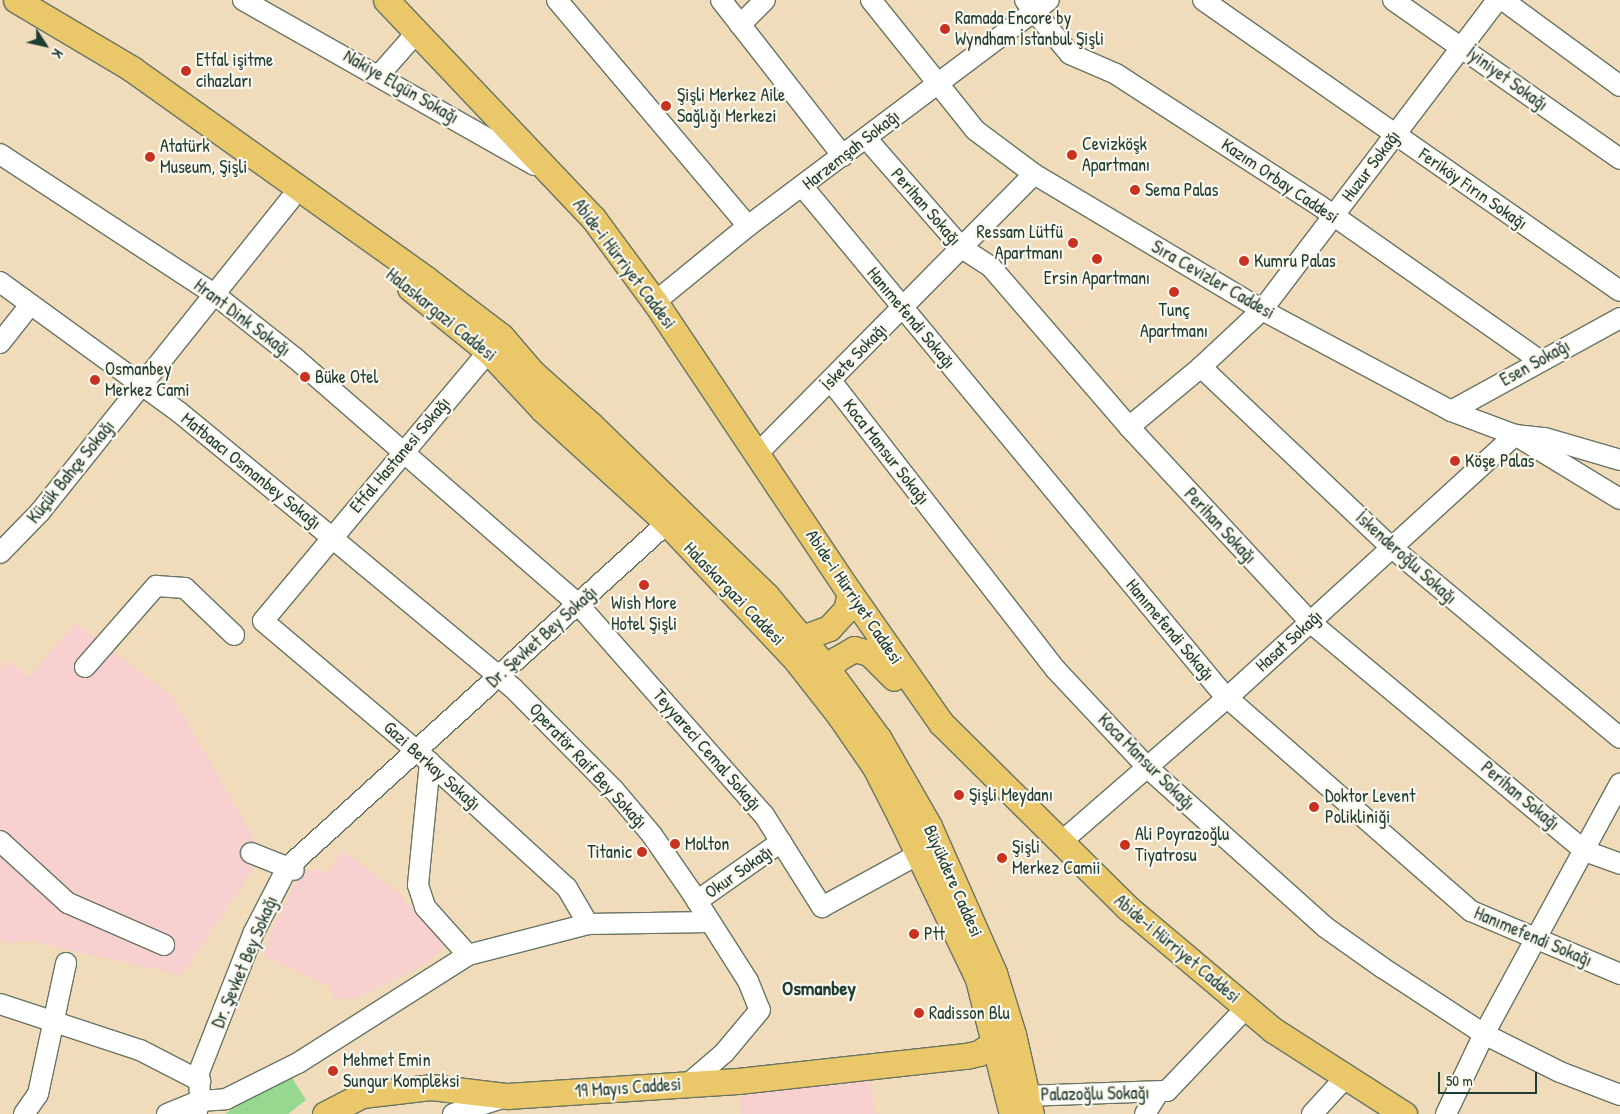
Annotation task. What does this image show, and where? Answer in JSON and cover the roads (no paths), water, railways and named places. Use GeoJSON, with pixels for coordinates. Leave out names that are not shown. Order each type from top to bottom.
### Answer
{"type":"FeatureCollection","features":[{"type":"Feature","properties":{"kind":"main road","name":"Halaskargazi Caddesi"},"geometry":{"type":"LineString","coordinates":[[16,0],[132,69],[532,372],[591,425],[766,595],[802,638],[825,681]]}},
{"type":"Feature","properties":{"kind":"main road","name":"Abide-i Hürriyet Caddesi"},"geometry":{"type":"LineString","coordinates":[[386,0],[557,177],[593,218],[655,302],[758,453],[850,594],[941,722],[1106,890],[1246,1008],[1344,1078],[1404,1114]]}},
{"type":"Feature","properties":{"kind":"main road","name":"Halaskargazi Caddesi"},"geometry":{"type":"LineString","coordinates":[[0,7],[99,66],[290,200],[405,285],[495,344],[543,410],[668,524],[751,610],[825,681]]}},
{"type":"Feature","properties":{"kind":"main road"},"geometry":{"type":"LineString","coordinates":[[751,610],[788,635],[802,638],[830,628],[840,619],[846,610],[850,594]]}},
{"type":"Feature","properties":{"kind":"main road"},"geometry":{"type":"LineString","coordinates":[[825,681],[848,651],[862,650],[875,658],[941,722]]}},
{"type":"Feature","properties":{"kind":"main road","name":"Büyükdere Caddesi"},"geometry":{"type":"LineString","coordinates":[[825,681],[875,767],[919,854],[978,979],[996,1041],[1019,1104]]}},
{"type":"Feature","properties":{"kind":"main road","name":"Büyükdere Caddesi"},"geometry":{"type":"LineString","coordinates":[[825,681],[879,739],[929,826],[994,973],[1019,1104]]}},
{"type":"Feature","properties":{"kind":"main road","name":"19 Mayıs Caddesi"},"geometry":{"type":"LineString","coordinates":[[324,1114],[362,1095],[431,1087],[507,1096],[688,1084],[935,1060],[980,1053],[996,1041]]}},
{"type":"Feature","properties":{"kind":"main road","name":"19 Mayıs Caddesi"},"geometry":{"type":"LineString","coordinates":[[935,1060],[986,1072],[1019,1104]]}},
{"type":"Feature","properties":{"kind":"street","name":"Nakiye Elgün Sokağı"},"geometry":{"type":"LineString","coordinates":[[243,0],[380,74],[557,177]]}},
{"type":"Feature","properties":{"kind":"street"},"geometry":{"type":"LineString","coordinates":[[557,0],[748,226]]}},
{"type":"Feature","properties":{"kind":"street"},"geometry":{"type":"LineString","coordinates":[[721,0],[842,156]]}},
{"type":"Feature","properties":{"kind":"street"},"geometry":{"type":"LineString","coordinates":[[740,25],[765,0]]}},
{"type":"Feature","properties":{"kind":"street","name":"Sıra Cevizler Caddesi"},"geometry":{"type":"LineString","coordinates":[[871,0],[975,130],[1034,174],[1262,310],[1451,411],[1515,435],[1544,438],[1620,460]]}},
{"type":"Feature","properties":{"kind":"street","name":"Feriköy Fırın Sokağı"},"geometry":{"type":"LineString","coordinates":[[1203,0],[1226,7],[1395,134],[1620,291]]}},
{"type":"Feature","properties":{"kind":"street","name":"İyiniyet Sokağı"},"geometry":{"type":"LineString","coordinates":[[1392,0],[1462,46],[1620,159]]}},
{"type":"Feature","properties":{"kind":"street","name":"Huzur Sokağı"},"geometry":{"type":"LineString","coordinates":[[1129,427],[1201,367],[1262,310],[1497,0]]}},
{"type":"Feature","properties":{"kind":"street"},"geometry":{"type":"LineString","coordinates":[[1503,0],[1620,86]]}},
{"type":"Feature","properties":{"kind":"street","name":"Harzemşah Sokağı"},"geometry":{"type":"LineString","coordinates":[[655,302],[748,226],[803,187],[937,84],[1036,4]]}},
{"type":"Feature","properties":{"kind":"street","name":"Kazım Orbay Caddesi"},"geometry":{"type":"LineString","coordinates":[[1036,4],[1070,54],[1116,74],[1333,216],[1540,360]]}},
{"type":"Feature","properties":{"kind":"street"},"geometry":{"type":"LineString","coordinates":[[380,74],[417,32]]}},
{"type":"Feature","properties":{"kind":"street","name":"Perihan Sokağı"},"geometry":{"type":"LineString","coordinates":[[866,138],[962,248],[992,268],[1129,427],[1310,622],[1584,850],[1620,864]]}},
{"type":"Feature","properties":{"kind":"street","name":"Hrant Dink Sokağı"},"geometry":{"type":"LineString","coordinates":[[0,154],[214,294],[295,358],[402,453],[578,604]]}},
{"type":"Feature","properties":{"kind":"street","name":"İskete Sokağı"},"geometry":{"type":"LineString","coordinates":[[758,453],[1034,174]]}},
{"type":"Feature","properties":{"kind":"street","name":"Hanımefendi Sokağı"},"geometry":{"type":"LineString","coordinates":[[803,187],[1227,698],[1471,912],[1620,974]]}},
{"type":"Feature","properties":{"kind":"street","name":"Küçük Bahçe Sokağı"},"geometry":{"type":"LineString","coordinates":[[0,553],[40,512],[290,200]]}},
{"type":"Feature","properties":{"kind":"street","name":"Matbaacı Osmanbey Sokağı"},"geometry":{"type":"LineString","coordinates":[[0,282],[141,385],[331,537]]}},
{"type":"Feature","properties":{"kind":"street"},"geometry":{"type":"LineString","coordinates":[[0,343],[30,305]]}},
{"type":"Feature","properties":{"kind":"street","name":"Esen Sokağı"},"geometry":{"type":"LineString","coordinates":[[1451,411],[1540,360],[1620,318]]}},
{"type":"Feature","properties":{"kind":"street","name":"Etfal Hastanesi Sokağı"},"geometry":{"type":"LineString","coordinates":[[263,621],[331,537],[495,344]]}},
{"type":"Feature","properties":{"kind":"street","name":"İskenderoğlu Sokağı"},"geometry":{"type":"LineString","coordinates":[[1201,367],[1392,547],[1620,738]]}},
{"type":"Feature","properties":{"kind":"street","name":"Koca Mansur Sokağı"},"geometry":{"type":"LineString","coordinates":[[831,381],[1056,670],[1148,768],[1325,928],[1484,1034],[1560,1072],[1620,1096]]}},
{"type":"Feature","properties":{"kind":"street"},"geometry":{"type":"LineString","coordinates":[[1515,435],[1620,499]]}},
{"type":"Feature","properties":{"kind":"street","name":"Hasat Sokağı"},"geometry":{"type":"LineString","coordinates":[[1060,842],[1227,698],[1515,435]]}},
{"type":"Feature","properties":{"kind":"street","name":"Dr. Şevket Bey Sokağı"},"geometry":{"type":"LineString","coordinates":[[197,1103],[199,1072],[254,932],[290,869],[424,757],[499,676],[668,524]]}},
{"type":"Feature","properties":{"kind":"street","name":"Operatör Raif Bey Sokağı"},"geometry":{"type":"LineString","coordinates":[[331,537],[499,676],[614,790],[652,835],[697,902],[748,981],[760,1010],[724,1053],[688,1084]]}},
{"type":"Feature","properties":{"kind":"street"},"geometry":{"type":"LineString","coordinates":[[85,667],[156,586],[185,588],[234,635]]}},
{"type":"Feature","properties":{"kind":"street","name":"Teyyareci Cemal Sokağı"},"geometry":{"type":"LineString","coordinates":[[578,604],[764,815],[822,907],[919,854]]}},
{"type":"Feature","properties":{"kind":"street","name":"Gazi Berkay Sokağı"},"geometry":{"type":"LineString","coordinates":[[263,621],[424,757],[567,888],[588,924]]}},
{"type":"Feature","properties":{"kind":"street"},"geometry":{"type":"LineString","coordinates":[[424,757],[418,885],[425,907],[468,955]]}},
{"type":"Feature","properties":{"kind":"street"},"geometry":{"type":"LineString","coordinates":[[1446,1114],[1484,1034],[1620,784]]}},
{"type":"Feature","properties":{"kind":"street"},"geometry":{"type":"LineString","coordinates":[[0,841],[68,903],[164,945]]}},
{"type":"Feature","properties":{"kind":"street","name":"Okur Sokağı"},"geometry":{"type":"LineString","coordinates":[[697,902],[781,842]]}},
{"type":"Feature","properties":{"kind":"street"},"geometry":{"type":"LineString","coordinates":[[252,853],[290,869]]}},
{"type":"Feature","properties":{"kind":"street"},"geometry":{"type":"LineString","coordinates":[[167,1114],[197,1103],[226,1099],[298,1063],[468,955],[588,924],[709,922]]}},
{"type":"Feature","properties":{"kind":"street"},"geometry":{"type":"LineString","coordinates":[[24,1114],[38,1094],[66,963]]}},
{"type":"Feature","properties":{"kind":"street","name":"Palazoğlu Sokağı"},"geometry":{"type":"LineString","coordinates":[[1019,1104],[1158,1093],[1176,1084],[1246,1008]]}},
{"type":"Feature","properties":{"kind":"street"},"geometry":{"type":"LineString","coordinates":[[3,1011],[140,1050],[197,1103]]}},
{"type":"Feature","properties":{"kind":"street"},"geometry":{"type":"LineString","coordinates":[[1312,1114],[1344,1078]]}},
{"type":"Feature","properties":{"kind":"street"},"geometry":{"type":"LineString","coordinates":[[1145,1114],[1158,1093]]}},
{"type":"Feature","properties":{"kind":"street"},"geometry":{"type":"LineString","coordinates":[[453,1114],[507,1096]]}},
{"type":"Feature","properties":{"kind":"place","name":"Ramada Encore by Wyndham İstanbul Şişli"},"geometry":{"type":"Point","coordinates":[945,29]}},
{"type":"Feature","properties":{"kind":"place","name":"Etfal işitme cihazları"},"geometry":{"type":"Point","coordinates":[186,71]}},
{"type":"Feature","properties":{"kind":"place","name":"Şişli Merkez Aile Sağlığı Merkezi"},"geometry":{"type":"Point","coordinates":[666,106]}},
{"type":"Feature","properties":{"kind":"place","name":"Cevizköşk Apartmanı"},"geometry":{"type":"Point","coordinates":[1072,155]}},
{"type":"Feature","properties":{"kind":"place","name":"Atatürk Museum, Şişli"},"geometry":{"type":"Point","coordinates":[150,157]}},
{"type":"Feature","properties":{"kind":"place","name":"Sema Palas"},"geometry":{"type":"Point","coordinates":[1135,190]}},
{"type":"Feature","properties":{"kind":"place","name":"Ressam Lütfü Apartmanı"},"geometry":{"type":"Point","coordinates":[1073,243]}},
{"type":"Feature","properties":{"kind":"place","name":"Ersin Apartmanı"},"geometry":{"type":"Point","coordinates":[1097,259]}},
{"type":"Feature","properties":{"kind":"place","name":"Kumru Palas"},"geometry":{"type":"Point","coordinates":[1244,261]}},
{"type":"Feature","properties":{"kind":"place","name":"Tunç Apartmanı"},"geometry":{"type":"Point","coordinates":[1174,292]}},
{"type":"Feature","properties":{"kind":"place","name":"Büke Otel"},"geometry":{"type":"Point","coordinates":[305,377]}},
{"type":"Feature","properties":{"kind":"place","name":"Osmanbey Merkez Cami"},"geometry":{"type":"Point","coordinates":[95,380]}},
{"type":"Feature","properties":{"kind":"place","name":"Köşe Palas"},"geometry":{"type":"Point","coordinates":[1455,461]}},
{"type":"Feature","properties":{"kind":"place","name":"Wish More Hotel Şişli"},"geometry":{"type":"Point","coordinates":[644,585]}},
{"type":"Feature","properties":{"kind":"place","name":"Şişli Meydanı"},"geometry":{"type":"Point","coordinates":[959,795]}},
{"type":"Feature","properties":{"kind":"place","name":"Doktor Levent Polikliniği"},"geometry":{"type":"Point","coordinates":[1314,807]}},
{"type":"Feature","properties":{"kind":"place","name":"Molton"},"geometry":{"type":"Point","coordinates":[675,844]}},
{"type":"Feature","properties":{"kind":"place","name":"Ali Poyrazoğlu Tiyatrosu"},"geometry":{"type":"Point","coordinates":[1125,845]}},
{"type":"Feature","properties":{"kind":"place","name":"Titanic"},"geometry":{"type":"Point","coordinates":[642,852]}},
{"type":"Feature","properties":{"kind":"place","name":"Şişli Merkez Camii"},"geometry":{"type":"Point","coordinates":[1002,858]}},
{"type":"Feature","properties":{"kind":"place","name":"Ptt"},"geometry":{"type":"Point","coordinates":[914,934]}},
{"type":"Feature","properties":{"kind":"place","name":"Radisson Blu"},"geometry":{"type":"Point","coordinates":[919,1013]}},
{"type":"Feature","properties":{"kind":"place","name":"Mehmet Emin Sungur Kompleksi"},"geometry":{"type":"Point","coordinates":[333,1071]}},
{"type":"Feature","properties":{"kind":"district","name":"Osmanbey"},"geometry":{"type":"Point","coordinates":[819,987]}}]}
